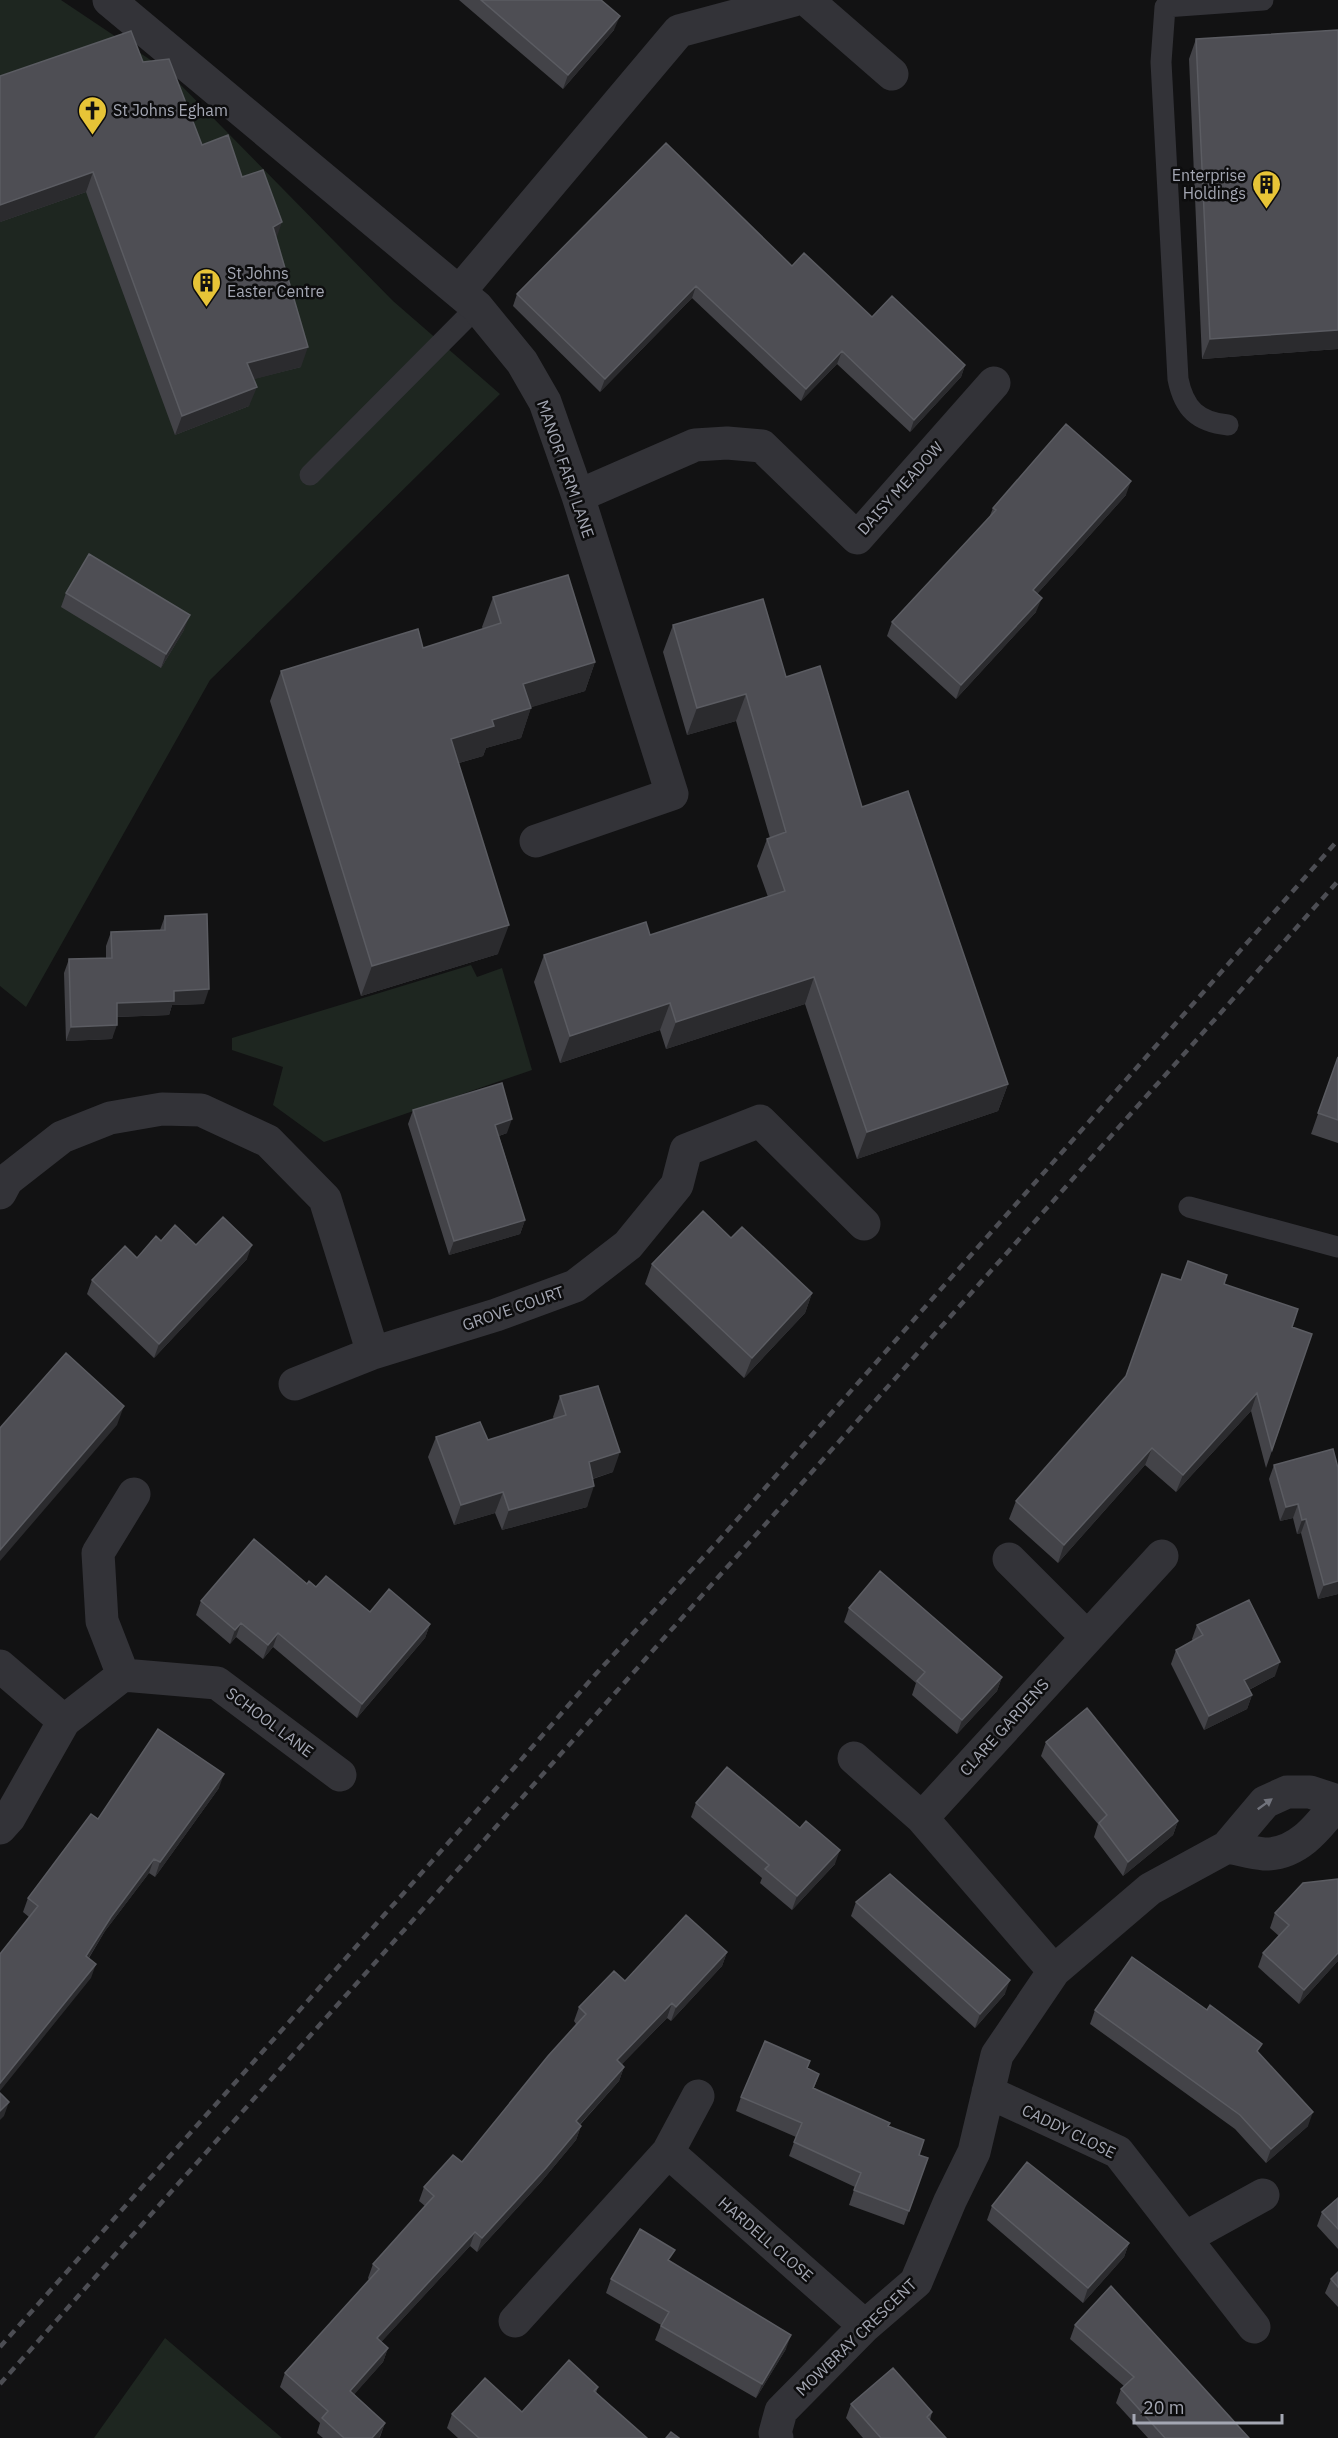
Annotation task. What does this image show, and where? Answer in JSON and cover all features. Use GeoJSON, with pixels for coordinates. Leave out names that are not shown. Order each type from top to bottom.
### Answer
{"type":"FeatureCollection","features":[{"type":"Feature","properties":{"kind":"street"},"geometry":{"type":"LineString","coordinates":[[468,300],[679,31],[794,0]]}},
{"type":"Feature","properties":{"kind":"street"},"geometry":{"type":"LineString","coordinates":[[807,0],[892,74]]}},
{"type":"Feature","properties":{"kind":"street","name":"MANOR FARM LANE"},"geometry":{"type":"LineString","coordinates":[[112,1],[468,300],[522,362],[545,402],[578,496],[672,794],[536,841]]}},
{"type":"Feature","properties":{"kind":"street","name":"DAISY MEADOW"},"geometry":{"type":"LineString","coordinates":[[578,496],[695,445],[727,443],[762,446],[857,538],[994,382]]}},
{"type":"Feature","properties":{"kind":"street"},"geometry":{"type":"LineString","coordinates":[[0,1193],[7,1180],[62,1137],[110,1118],[162,1109],[201,1110],[268,1141],[325,1200],[373,1353]]}},
{"type":"Feature","properties":{"kind":"street","name":"GROVE COURT"},"geometry":{"type":"LineString","coordinates":[[295,1384],[373,1353],[496,1315],[575,1286],[628,1245],[677,1185],[686,1150],[760,1121],[864,1224]]}},
{"type":"Feature","properties":{"kind":"street"},"geometry":{"type":"LineString","coordinates":[[0,1828],[9,1818],[64,1721],[123,1675],[102,1620],[98,1553],[134,1494]]}},
{"type":"Feature","properties":{"kind":"street","name":"CLARE GARDENS"},"geometry":{"type":"LineString","coordinates":[[922,1818],[1086,1636],[1162,1556]]}},
{"type":"Feature","properties":{"kind":"street"},"geometry":{"type":"LineString","coordinates":[[1009,1559],[1086,1636]]}},
{"type":"Feature","properties":{"kind":"street"},"geometry":{"type":"LineString","coordinates":[[0,1666],[64,1721]]}},
{"type":"Feature","properties":{"kind":"street","name":"SCHOOL LANE"},"geometry":{"type":"LineString","coordinates":[[123,1675],[217,1683],[340,1774]]}},
{"type":"Feature","properties":{"kind":"street"},"geometry":{"type":"LineString","coordinates":[[854,1758],[922,1818],[1054,1971]]}},
{"type":"Feature","properties":{"kind":"street","name":"MOWBRAY CRESCENT"},"geometry":{"type":"LineString","coordinates":[[777,2438],[775,2433],[782,2411],[865,2326],[916,2282],[950,2201],[974,2152],[997,2055],[1054,1971],[1150,1889],[1227,1847],[1265,1802],[1287,1792],[1310,1792],[1338,1801],[1316,1831],[1288,1850],[1265,1854],[1227,1847]]}},
{"type":"Feature","properties":{"kind":"street","name":"CADDY CLOSE"},"geometry":{"type":"LineString","coordinates":[[988,2092],[1118,2152],[1254,2327]]}},
{"type":"Feature","properties":{"kind":"street"},"geometry":{"type":"LineString","coordinates":[[515,2321],[668,2152],[698,2096]]}},
{"type":"Feature","properties":{"kind":"street","name":"HARDELL CLOSE"},"geometry":{"type":"LineString","coordinates":[[668,2152],[865,2326]]}},
{"type":"Feature","properties":{"kind":"street"},"geometry":{"type":"LineString","coordinates":[[1185,2238],[1263,2195]]}},
{"type":"Feature","properties":{"kind":"lane"},"geometry":{"type":"LineString","coordinates":[[1228,425],[1213,424],[1198,416],[1181,394],[1178,379],[1161,62],[1165,7],[1263,0]]}},
{"type":"Feature","properties":{"kind":"lane"},"geometry":{"type":"LineString","coordinates":[[310,475],[468,300]]}},
{"type":"Feature","properties":{"kind":"lane"},"geometry":{"type":"LineString","coordinates":[[1190,1207],[1338,1247]]}},
{"type":"Feature","properties":{"kind":"shaded area"},"geometry":{"type":"Polygon","coordinates":[[[0,0],[61,0],[167,71],[393,301],[500,394],[210,680],[26,1007],[0,986],[0,0]]]}},
{"type":"Feature","properties":{"kind":"shaded area"},"geometry":{"type":"Polygon","coordinates":[[[471,965],[477,977],[502,968],[532,1070],[324,1142],[273,1105],[283,1067],[232,1050],[232,1038],[471,965]]]}},
{"type":"Feature","properties":{"kind":"shaded area"},"geometry":{"type":"Polygon","coordinates":[[[165,2338],[282,2438],[94,2438],[165,2338]]]}},
{"type":"Feature","properties":{"kind":"building"},"geometry":{"type":"Polygon","coordinates":[[[481,0],[601,0],[620,16],[568,75],[481,0]]]}},
{"type":"Feature","properties":{"kind":"building","name":"Enterprise Holdings"},"geometry":{"type":"Polygon","coordinates":[[[1338,30],[1338,330],[1210,339],[1196,39],[1338,30]]]}},
{"type":"Feature","properties":{"kind":"building"},"geometry":{"type":"Polygon","coordinates":[[[131,31],[143,62],[169,59],[202,145],[228,135],[242,177],[263,170],[282,222],[273,227],[308,347],[247,363],[257,387],[182,416],[93,172],[0,205],[0,76],[131,31]]]}},
{"type":"Feature","properties":{"kind":"building"},"geometry":{"type":"Polygon","coordinates":[[[666,143],[792,266],[804,253],[872,317],[892,296],[965,365],[914,420],[842,351],[806,389],[696,286],[605,379],[517,294],[666,143]]]}},
{"type":"Feature","properties":{"kind":"building"},"geometry":{"type":"Polygon","coordinates":[[[1066,424],[1131,481],[1033,590],[1042,598],[961,685],[892,622],[996,510],[993,508],[1066,424]]]}},
{"type":"Feature","properties":{"kind":"building"},"geometry":{"type":"Polygon","coordinates":[[[89,554],[190,615],[166,654],[66,593],[89,554]]]}},
{"type":"Feature","properties":{"kind":"building"},"geometry":{"type":"Polygon","coordinates":[[[568,575],[595,662],[523,684],[531,708],[492,720],[494,726],[451,739],[509,925],[372,966],[281,671],[418,629],[423,648],[501,623],[493,597],[568,575]]]}},
{"type":"Feature","properties":{"kind":"building"},"geometry":{"type":"Polygon","coordinates":[[[763,599],[786,677],[820,666],[862,807],[908,791],[1008,1084],[867,1132],[814,977],[676,1022],[670,1003],[570,1036],[544,955],[646,922],[650,935],[785,891],[767,839],[786,832],[746,694],[697,708],[673,625],[763,599]]]}},
{"type":"Feature","properties":{"kind":"building"},"geometry":{"type":"Polygon","coordinates":[[[207,914],[209,989],[174,991],[174,1001],[117,1003],[117,1025],[71,1027],[69,959],[112,958],[111,932],[165,930],[165,916],[207,914]]]}},
{"type":"Feature","properties":{"kind":"building"},"geometry":{"type":"Polygon","coordinates":[[[1338,1057],[1338,1120],[1318,1113],[1338,1057]]]}},
{"type":"Feature","properties":{"kind":"building"},"geometry":{"type":"Polygon","coordinates":[[[502,1083],[512,1119],[495,1125],[525,1220],[454,1241],[413,1110],[502,1083]]]}},
{"type":"Feature","properties":{"kind":"building"},"geometry":{"type":"Polygon","coordinates":[[[703,1211],[731,1238],[742,1227],[812,1293],[752,1358],[652,1264],[703,1211]]]}},
{"type":"Feature","properties":{"kind":"building"},"geometry":{"type":"Polygon","coordinates":[[[223,1217],[252,1245],[159,1344],[92,1280],[125,1246],[137,1258],[156,1236],[161,1241],[175,1225],[196,1245],[223,1217]]]}},
{"type":"Feature","properties":{"kind":"building"},"geometry":{"type":"Polygon","coordinates":[[[1188,1261],[1227,1275],[1224,1284],[1298,1309],[1292,1327],[1312,1334],[1272,1450],[1257,1393],[1183,1475],[1152,1448],[1064,1545],[1016,1501],[1126,1376],[1162,1274],[1181,1280],[1188,1261]]]}},
{"type":"Feature","properties":{"kind":"building"},"geometry":{"type":"Polygon","coordinates":[[[66,1353],[124,1406],[0,1550],[0,1428],[66,1353]]]}},
{"type":"Feature","properties":{"kind":"building"},"geometry":{"type":"Polygon","coordinates":[[[598,1386],[620,1452],[589,1462],[594,1486],[509,1510],[503,1492],[461,1505],[436,1437],[480,1422],[488,1440],[566,1415],[560,1396],[598,1386]]]}},
{"type":"Feature","properties":{"kind":"building"},"geometry":{"type":"Polygon","coordinates":[[[1333,1449],[1338,1468],[1338,1581],[1324,1585],[1306,1519],[1302,1520],[1298,1504],[1286,1507],[1274,1465],[1333,1449]]]}},
{"type":"Feature","properties":{"kind":"building"},"geometry":{"type":"Polygon","coordinates":[[[254,1539],[307,1584],[309,1581],[316,1587],[326,1576],[370,1612],[389,1589],[430,1624],[362,1704],[278,1633],[268,1645],[241,1623],[235,1630],[201,1601],[254,1539]]]}},
{"type":"Feature","properties":{"kind":"building"},"geometry":{"type":"Polygon","coordinates":[[[880,1571],[1002,1677],[962,1720],[917,1681],[925,1672],[849,1608],[880,1571]]]}},
{"type":"Feature","properties":{"kind":"building"},"geometry":{"type":"Polygon","coordinates":[[[1249,1600],[1280,1662],[1244,1680],[1252,1695],[1209,1716],[1176,1650],[1203,1635],[1197,1625],[1249,1600]]]}},
{"type":"Feature","properties":{"kind":"building"},"geometry":{"type":"Polygon","coordinates":[[[1087,1708],[1178,1821],[1128,1862],[1099,1823],[1107,1815],[1046,1742],[1087,1708]]]}},
{"type":"Feature","properties":{"kind":"building"},"geometry":{"type":"Polygon","coordinates":[[[158,1729],[224,1774],[160,1862],[154,1859],[111,1917],[86,1956],[96,1964],[0,2083],[0,1954],[38,1906],[28,1898],[91,1814],[98,1819],[158,1729]]]}},
{"type":"Feature","properties":{"kind":"building"},"geometry":{"type":"Polygon","coordinates":[[[727,1767],[800,1828],[806,1821],[840,1850],[797,1896],[765,1869],[769,1865],[696,1803],[727,1767]]]}},
{"type":"Feature","properties":{"kind":"building"},"geometry":{"type":"Polygon","coordinates":[[[890,1874],[1010,1980],[980,2014],[856,1902],[890,1874]]]}},
{"type":"Feature","properties":{"kind":"building"},"geometry":{"type":"Polygon","coordinates":[[[1338,1879],[1338,1953],[1304,1990],[1263,1953],[1289,1925],[1275,1913],[1303,1883],[1338,1879]]]}},
{"type":"Feature","properties":{"kind":"building"},"geometry":{"type":"Polygon","coordinates":[[[686,1915],[727,1952],[676,2007],[672,2003],[617,2060],[624,2067],[576,2121],[581,2126],[546,2168],[482,2238],[475,2232],[377,2338],[388,2348],[350,2391],[385,2423],[372,2438],[344,2438],[322,2418],[328,2411],[285,2373],[379,2269],[373,2264],[434,2196],[424,2187],[453,2155],[462,2162],[548,2056],[586,2014],[579,2007],[614,1971],[625,1981],[686,1915]]]}},
{"type":"Feature","properties":{"kind":"building"},"geometry":{"type":"Polygon","coordinates":[[[1132,1957],[1207,2010],[1210,2005],[1262,2044],[1257,2051],[1313,2112],[1271,2149],[1240,2115],[1095,2010],[1132,1957]]]}},
{"type":"Feature","properties":{"kind":"building"},"geometry":{"type":"Polygon","coordinates":[[[765,2041],[810,2061],[807,2068],[819,2074],[813,2088],[890,2123],[888,2126],[924,2140],[919,2155],[928,2158],[909,2211],[854,2190],[861,2173],[794,2142],[802,2123],[741,2097],[765,2041]]]}},
{"type":"Feature","properties":{"kind":"building"},"geometry":{"type":"Polygon","coordinates":[[[0,2093],[9,2102],[0,2111],[0,2093]]]}},
{"type":"Feature","properties":{"kind":"building"},"geometry":{"type":"Polygon","coordinates":[[[1027,2162],[1129,2243],[1088,2288],[992,2206],[1027,2162]]]}},
{"type":"Feature","properties":{"kind":"building"},"geometry":{"type":"Polygon","coordinates":[[[1338,2198],[1338,2229],[1322,2212],[1338,2198]]]}},
{"type":"Feature","properties":{"kind":"building"},"geometry":{"type":"Polygon","coordinates":[[[640,2229],[675,2250],[668,2260],[791,2335],[762,2384],[661,2326],[669,2312],[611,2279],[640,2229]]]}},
{"type":"Feature","properties":{"kind":"building"},"geometry":{"type":"Polygon","coordinates":[[[1338,2272],[1338,2287],[1331,2279],[1338,2272]]]}},
{"type":"Feature","properties":{"kind":"building"},"geometry":{"type":"Polygon","coordinates":[[[1111,2286],[1249,2438],[1165,2438],[1121,2389],[1134,2377],[1075,2325],[1111,2286]]]}},
{"type":"Feature","properties":{"kind":"building"},"geometry":{"type":"Polygon","coordinates":[[[569,2360],[598,2387],[594,2391],[647,2438],[479,2438],[452,2414],[485,2378],[522,2412],[569,2360]]]}},
{"type":"Feature","properties":{"kind":"building"},"geometry":{"type":"Polygon","coordinates":[[[893,2368],[932,2412],[927,2417],[946,2438],[881,2438],[851,2404],[893,2368]]]}},
{"type":"Feature","properties":{"kind":"building"},"geometry":{"type":"Polygon","coordinates":[[[671,2432],[679,2438],[666,2438],[671,2432]]]}},
{"type":"Feature","properties":{"kind":"railway"},"geometry":{"type":"LineString","coordinates":[[0,2347],[594,1676],[720,1539],[1338,840]]}},
{"type":"Feature","properties":{"kind":"railway"},"geometry":{"type":"LineString","coordinates":[[0,2384],[1338,881]]}},
{"type":"Feature","properties":{"kind":"place","name":"St Johns Egham"},"geometry":{"type":"Point","coordinates":[92,136]}},
{"type":"Feature","properties":{"kind":"place","name":"Enterprise Holdings"},"geometry":{"type":"Point","coordinates":[1267,210]}},
{"type":"Feature","properties":{"kind":"place","name":"St Johns Easter Centre"},"geometry":{"type":"Point","coordinates":[206,308]}}]}
